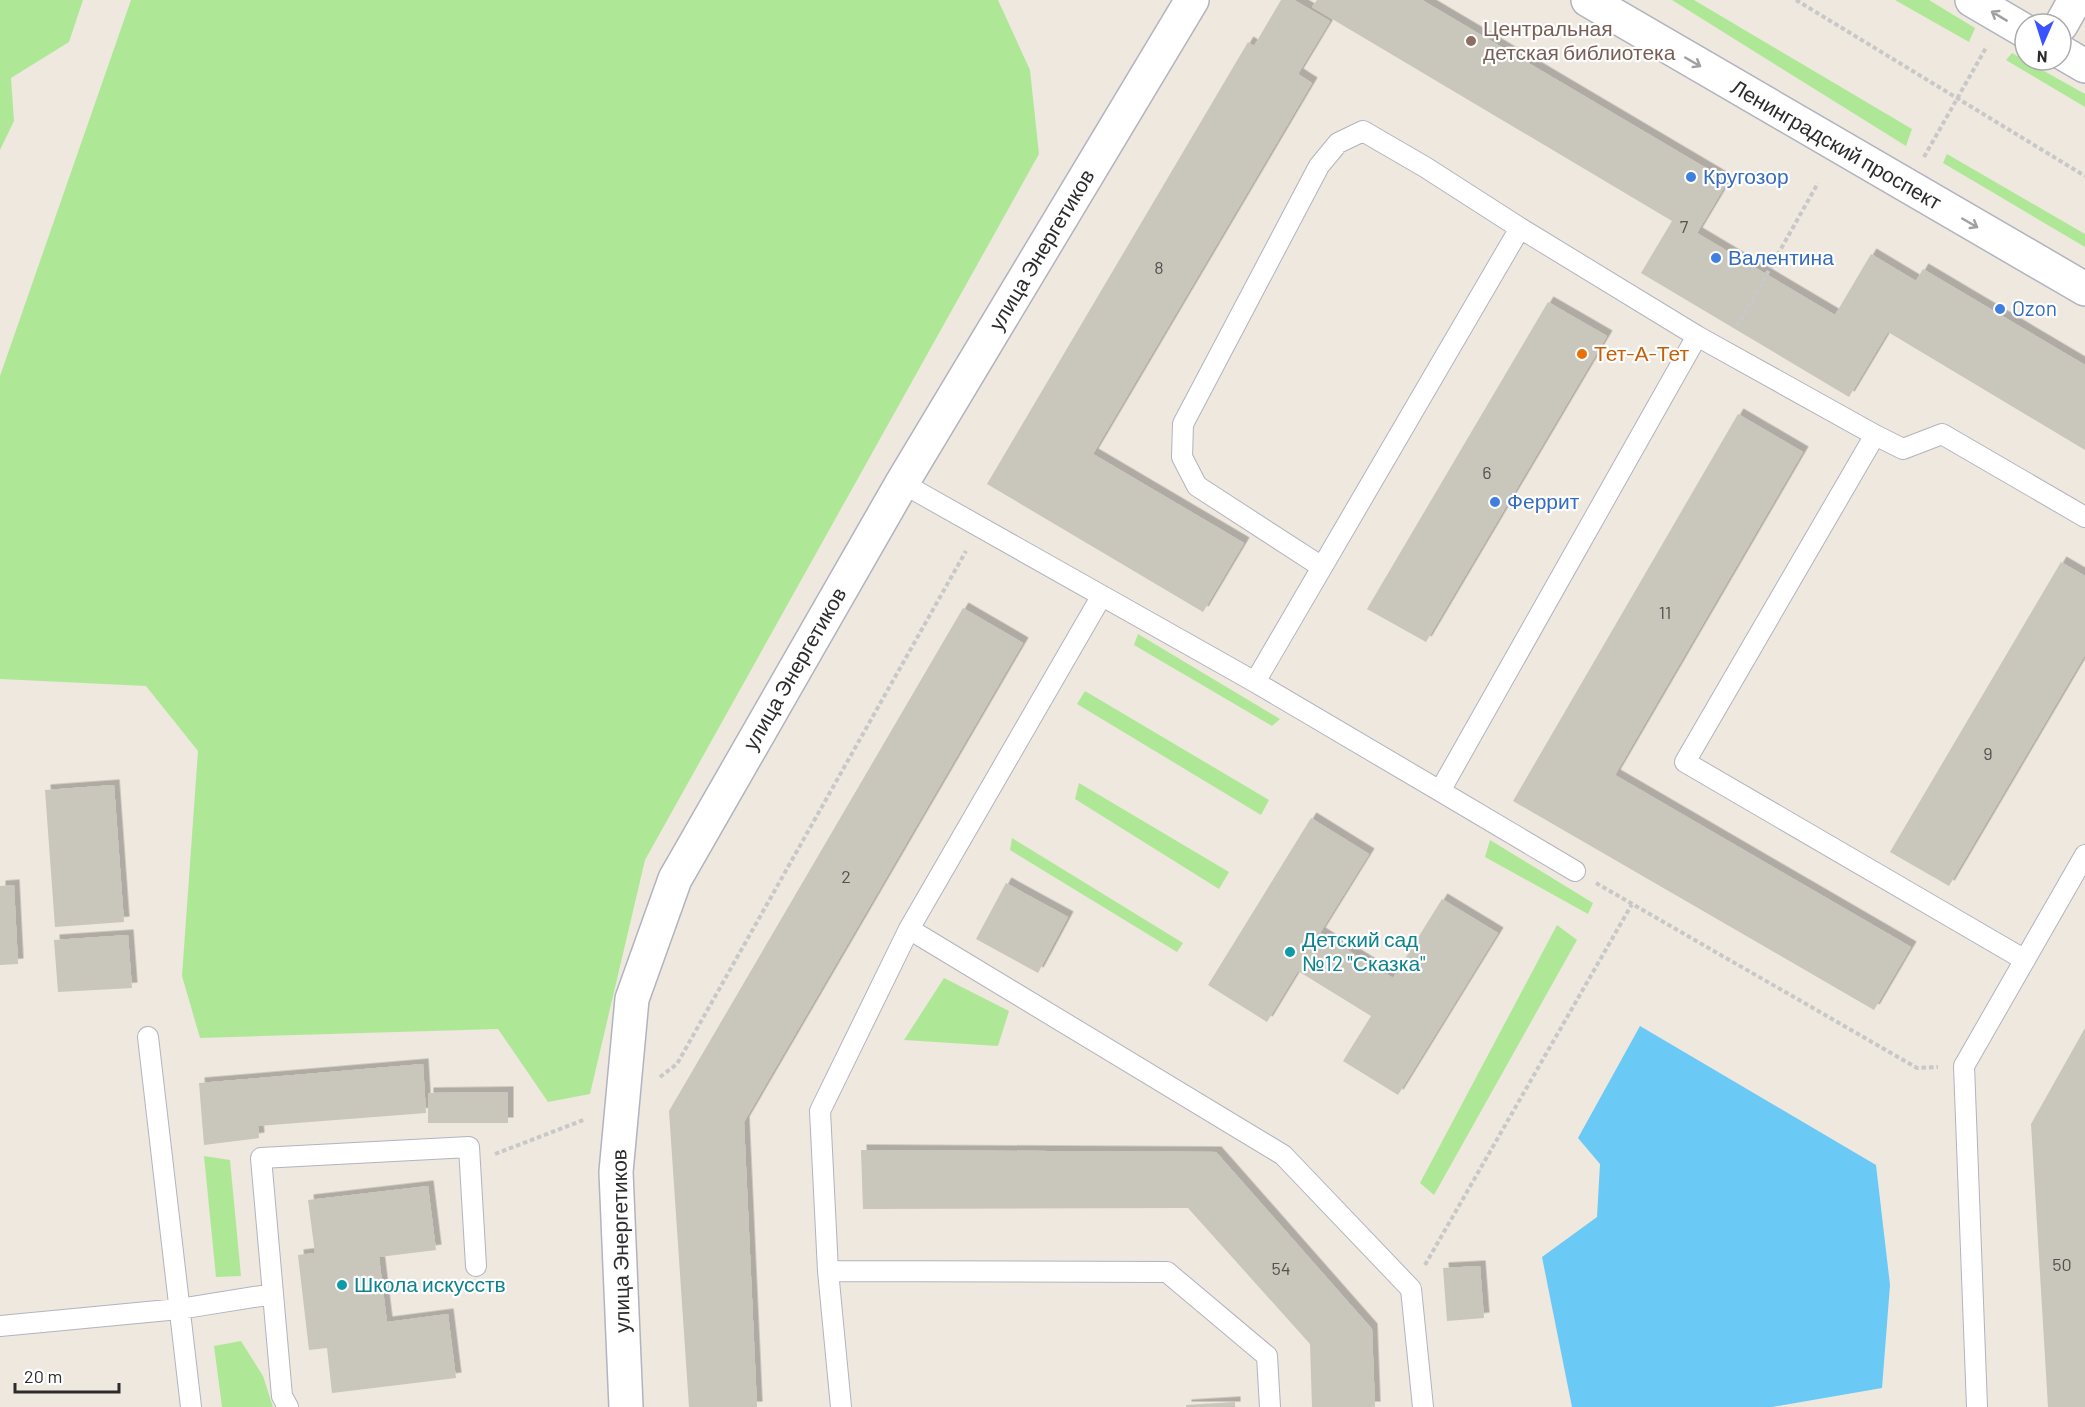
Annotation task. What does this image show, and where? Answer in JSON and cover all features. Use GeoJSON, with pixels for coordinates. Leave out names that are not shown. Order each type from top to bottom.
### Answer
{"type":"FeatureCollection","features":[{"type":"Feature","properties":{"kind":"street","name":"улица Энергетиков"},"geometry":{"type":"LineString","coordinates":[[626,1407],[616,1172],[622,1105],[632,999],[675,879],[902,483],[1191,0]]}},
{"type":"Feature","properties":{"kind":"street","name":"Ленинградский проспект"},"geometry":{"type":"LineString","coordinates":[[1588,0],[2085,289]]}},
{"type":"Feature","properties":{"kind":"street"},"geometry":{"type":"LineString","coordinates":[[1972,0],[2013,24]]}},
{"type":"Feature","properties":{"kind":"lane"},"geometry":{"type":"LineString","coordinates":[[1322,567],[1197,486],[1182,457],[1183,424],[1319,166],[1338,142],[1364,131],[1696,336],[1875,435],[1903,449],[1942,434],[2085,517]]}},
{"type":"Feature","properties":{"kind":"lane"},"geometry":{"type":"LineString","coordinates":[[1255,682],[1520,228]]}},
{"type":"Feature","properties":{"kind":"lane"},"geometry":{"type":"LineString","coordinates":[[1440,791],[1696,336]]}},
{"type":"Feature","properties":{"kind":"lane"},"geometry":{"type":"LineString","coordinates":[[1875,435],[1685,762],[2025,960]]}},
{"type":"Feature","properties":{"kind":"lane"},"geometry":{"type":"LineString","coordinates":[[902,483],[1255,682],[1575,871]]}},
{"type":"Feature","properties":{"kind":"lane"},"geometry":{"type":"LineString","coordinates":[[841,1407],[828,1271],[820,1112],[909,929],[1101,597]]}},
{"type":"Feature","properties":{"kind":"lane"},"geometry":{"type":"LineString","coordinates":[[1977,1407],[1964,1066],[2085,855]]}},
{"type":"Feature","properties":{"kind":"lane"},"geometry":{"type":"LineString","coordinates":[[909,929],[1283,1155],[1411,1289],[1423,1407]]}},
{"type":"Feature","properties":{"kind":"lane"},"geometry":{"type":"LineString","coordinates":[[148,1037],[191,1407]]}},
{"type":"Feature","properties":{"kind":"lane"},"geometry":{"type":"LineString","coordinates":[[288,1407],[282,1396],[261,1158],[469,1147],[476,1266]]}},
{"type":"Feature","properties":{"kind":"lane"},"geometry":{"type":"LineString","coordinates":[[828,1271],[1167,1272],[1267,1356],[1270,1407]]}},
{"type":"Feature","properties":{"kind":"lane"},"geometry":{"type":"LineString","coordinates":[[0,1326],[179,1309],[273,1294]]}},
{"type":"Feature","properties":{"kind":"path"},"geometry":{"type":"LineString","coordinates":[[1796,0],[2085,176]]}},
{"type":"Feature","properties":{"kind":"path"},"geometry":{"type":"LineString","coordinates":[[1907,187],[1958,99],[2013,26]]}},
{"type":"Feature","properties":{"kind":"path"},"geometry":{"type":"LineString","coordinates":[[1723,351],[1818,183]]}},
{"type":"Feature","properties":{"kind":"path"},"geometry":{"type":"LineString","coordinates":[[471,1163],[622,1105],[677,1064],[980,527]]}},
{"type":"Feature","properties":{"kind":"path"},"geometry":{"type":"LineString","coordinates":[[1575,871],[1917,1068],[1964,1066]]}},
{"type":"Feature","properties":{"kind":"path"},"geometry":{"type":"LineString","coordinates":[[1411,1289],[1632,904]]}},
{"type":"Feature","properties":{"kind":"green space"},"geometry":{"type":"Polygon","coordinates":[[[0,0],[83,0],[69,42],[11,78],[14,121],[0,150],[0,0]]]}},
{"type":"Feature","properties":{"kind":"green space"},"geometry":{"type":"Polygon","coordinates":[[[131,0],[998,0],[1030,70],[1039,154],[645,860],[590,1094],[548,1102],[498,1029],[200,1038],[182,976],[198,751],[146,686],[0,679],[0,376],[131,0]]]}},
{"type":"Feature","properties":{"kind":"green space"},"geometry":{"type":"Polygon","coordinates":[[[1672,0],[1694,0],[1912,129],[1906,146],[1672,0]]]}},
{"type":"Feature","properties":{"kind":"green space"},"geometry":{"type":"Polygon","coordinates":[[[1895,0],[1929,0],[1975,28],[1969,42],[1895,0]]]}},
{"type":"Feature","properties":{"kind":"green space"},"geometry":{"type":"Polygon","coordinates":[[[2012,53],[2013,54],[2013,64],[2006,60],[2012,53]]]}},
{"type":"Feature","properties":{"kind":"green space"},"geometry":{"type":"Polygon","coordinates":[[[2026,72],[2046,72],[2085,94],[2085,107],[2026,72]]]}},
{"type":"Feature","properties":{"kind":"green space"},"geometry":{"type":"Polygon","coordinates":[[[1947,154],[2085,234],[2085,247],[1943,163],[1947,154]]]}},
{"type":"Feature","properties":{"kind":"green space"},"geometry":{"type":"Polygon","coordinates":[[[1138,634],[1280,719],[1272,726],[1134,645],[1138,634]]]}},
{"type":"Feature","properties":{"kind":"green space"},"geometry":{"type":"Polygon","coordinates":[[[1085,691],[1269,800],[1261,815],[1077,704],[1085,691]]]}},
{"type":"Feature","properties":{"kind":"green space"},"geometry":{"type":"Polygon","coordinates":[[[1079,783],[1229,872],[1219,889],[1075,799],[1079,783]]]}},
{"type":"Feature","properties":{"kind":"green space"},"geometry":{"type":"Polygon","coordinates":[[[1012,838],[1183,943],[1177,952],[1010,850],[1012,838]]]}},
{"type":"Feature","properties":{"kind":"green space"},"geometry":{"type":"Polygon","coordinates":[[[1490,840],[1593,903],[1588,914],[1485,857],[1490,840]]]}},
{"type":"Feature","properties":{"kind":"green space"},"geometry":{"type":"Polygon","coordinates":[[[1557,925],[1577,940],[1434,1195],[1420,1183],[1557,925]]]}},
{"type":"Feature","properties":{"kind":"green space"},"geometry":{"type":"Polygon","coordinates":[[[944,978],[1009,1011],[998,1046],[904,1040],[944,978]]]}},
{"type":"Feature","properties":{"kind":"green space"},"geometry":{"type":"Polygon","coordinates":[[[204,1156],[230,1160],[241,1276],[216,1277],[204,1156]]]}},
{"type":"Feature","properties":{"kind":"green space"},"geometry":{"type":"Polygon","coordinates":[[[241,1341],[263,1376],[273,1407],[222,1407],[214,1346],[241,1341]]]}},
{"type":"Feature","properties":{"kind":"water"},"geometry":{"type":"Polygon","coordinates":[[[1640,1026],[1876,1165],[1890,1285],[1882,1388],[1772,1407],[1572,1407],[1542,1257],[1597,1217],[1600,1164],[1578,1138],[1640,1026]]]}},
{"type":"Feature","properties":{"kind":"building"},"geometry":{"type":"Polygon","coordinates":[[[1281,0],[1294,0],[1330,21],[1298,74],[1312,83],[1093,454],[1244,543],[1203,612],[987,484],[1248,42],[1254,46],[1281,0]]]}},
{"type":"Feature","properties":{"kind":"building"},"geometry":{"type":"Polygon","coordinates":[[[1317,0],[1422,0],[1728,181],[1697,233],[1835,315],[1871,254],[1916,281],[1923,269],[2085,365],[2085,450],[1888,332],[1849,397],[1641,273],[1672,221],[1312,7],[1317,0]]]}},
{"type":"Feature","properties":{"kind":"building"},"geometry":{"type":"Polygon","coordinates":[[[1548,302],[1607,336],[1426,642],[1367,609],[1548,302]]]}},
{"type":"Feature","properties":{"kind":"building"},"geometry":{"type":"Polygon","coordinates":[[[1738,414],[1803,452],[1615,775],[1911,947],[1874,1010],[1513,801],[1738,414]]]}},
{"type":"Feature","properties":{"kind":"building"},"geometry":{"type":"Polygon","coordinates":[[[2061,562],[2085,576],[2085,655],[1949,886],[1890,852],[2061,562]]]}},
{"type":"Feature","properties":{"kind":"building"},"geometry":{"type":"Polygon","coordinates":[[[963,608],[1023,643],[744,1122],[757,1407],[689,1407],[669,1111],[963,608]]]}},
{"type":"Feature","properties":{"kind":"building"},"geometry":{"type":"Polygon","coordinates":[[[114,785],[124,922],[55,927],[45,790],[114,785]]]}},
{"type":"Feature","properties":{"kind":"building","name":"Детский сад №12 \"Сказка\""},"geometry":{"type":"Polygon","coordinates":[[[1311,818],[1369,854],[1320,933],[1393,978],[1442,899],[1498,933],[1398,1095],[1343,1061],[1371,1016],[1298,971],[1267,1022],[1208,985],[1311,818]]]}},
{"type":"Feature","properties":{"kind":"building"},"geometry":{"type":"Polygon","coordinates":[[[1006,883],[1068,917],[1038,973],[976,939],[1006,883]]]}},
{"type":"Feature","properties":{"kind":"building"},"geometry":{"type":"Polygon","coordinates":[[[14,885],[18,964],[0,965],[0,886],[14,885]]]}},
{"type":"Feature","properties":{"kind":"building"},"geometry":{"type":"Polygon","coordinates":[[[128,935],[132,988],[58,992],[54,940],[128,935]]]}},
{"type":"Feature","properties":{"kind":"building"},"geometry":{"type":"Polygon","coordinates":[[[2085,1028],[2085,1407],[2048,1407],[2031,1124],[2085,1028]]]}},
{"type":"Feature","properties":{"kind":"building"},"geometry":{"type":"Polygon","coordinates":[[[423,1064],[426,1113],[258,1126],[259,1138],[204,1145],[199,1083],[423,1064]]]}},
{"type":"Feature","properties":{"kind":"building"},"geometry":{"type":"Polygon","coordinates":[[[508,1092],[508,1123],[428,1123],[428,1093],[508,1092]]]}},
{"type":"Feature","properties":{"kind":"building"},"geometry":{"type":"Polygon","coordinates":[[[861,1150],[1216,1152],[1372,1329],[1375,1407],[1312,1407],[1310,1344],[1188,1208],[863,1209],[861,1150]]]}},
{"type":"Feature","properties":{"kind":"building","name":"Школа искусств"},"geometry":{"type":"Polygon","coordinates":[[[428,1186],[436,1250],[379,1257],[387,1322],[448,1314],[456,1378],[332,1393],[327,1348],[309,1350],[298,1255],[315,1253],[308,1200],[428,1186]]]}},
{"type":"Feature","properties":{"kind":"building"},"geometry":{"type":"Polygon","coordinates":[[[1480,1266],[1484,1318],[1447,1321],[1443,1268],[1480,1266]]]}},
{"type":"Feature","properties":{"kind":"building"},"geometry":{"type":"Polygon","coordinates":[[[1235,1402],[1235,1407],[1186,1407],[1186,1405],[1235,1402]]]}},
{"type":"Feature","properties":{"kind":"place","name":"Центральная детская библиотека"},"geometry":{"type":"Point","coordinates":[1471,41]}},
{"type":"Feature","properties":{"kind":"place","name":"Кругозор"},"geometry":{"type":"Point","coordinates":[1691,177]}},
{"type":"Feature","properties":{"kind":"place","name":"Валентина"},"geometry":{"type":"Point","coordinates":[1716,258]}},
{"type":"Feature","properties":{"kind":"place","name":"Ozon"},"geometry":{"type":"Point","coordinates":[2000,309]}},
{"type":"Feature","properties":{"kind":"place","name":"Тет-А-Тет"},"geometry":{"type":"Point","coordinates":[1582,354]}},
{"type":"Feature","properties":{"kind":"place","name":"Феррит"},"geometry":{"type":"Point","coordinates":[1495,502]}},
{"type":"Feature","properties":{"kind":"place","name":"Детский сад №12 \"Сказка\""},"geometry":{"type":"Point","coordinates":[1290,952]}},
{"type":"Feature","properties":{"kind":"place","name":"Школа искусств"},"geometry":{"type":"Point","coordinates":[342,1285]}}]}
